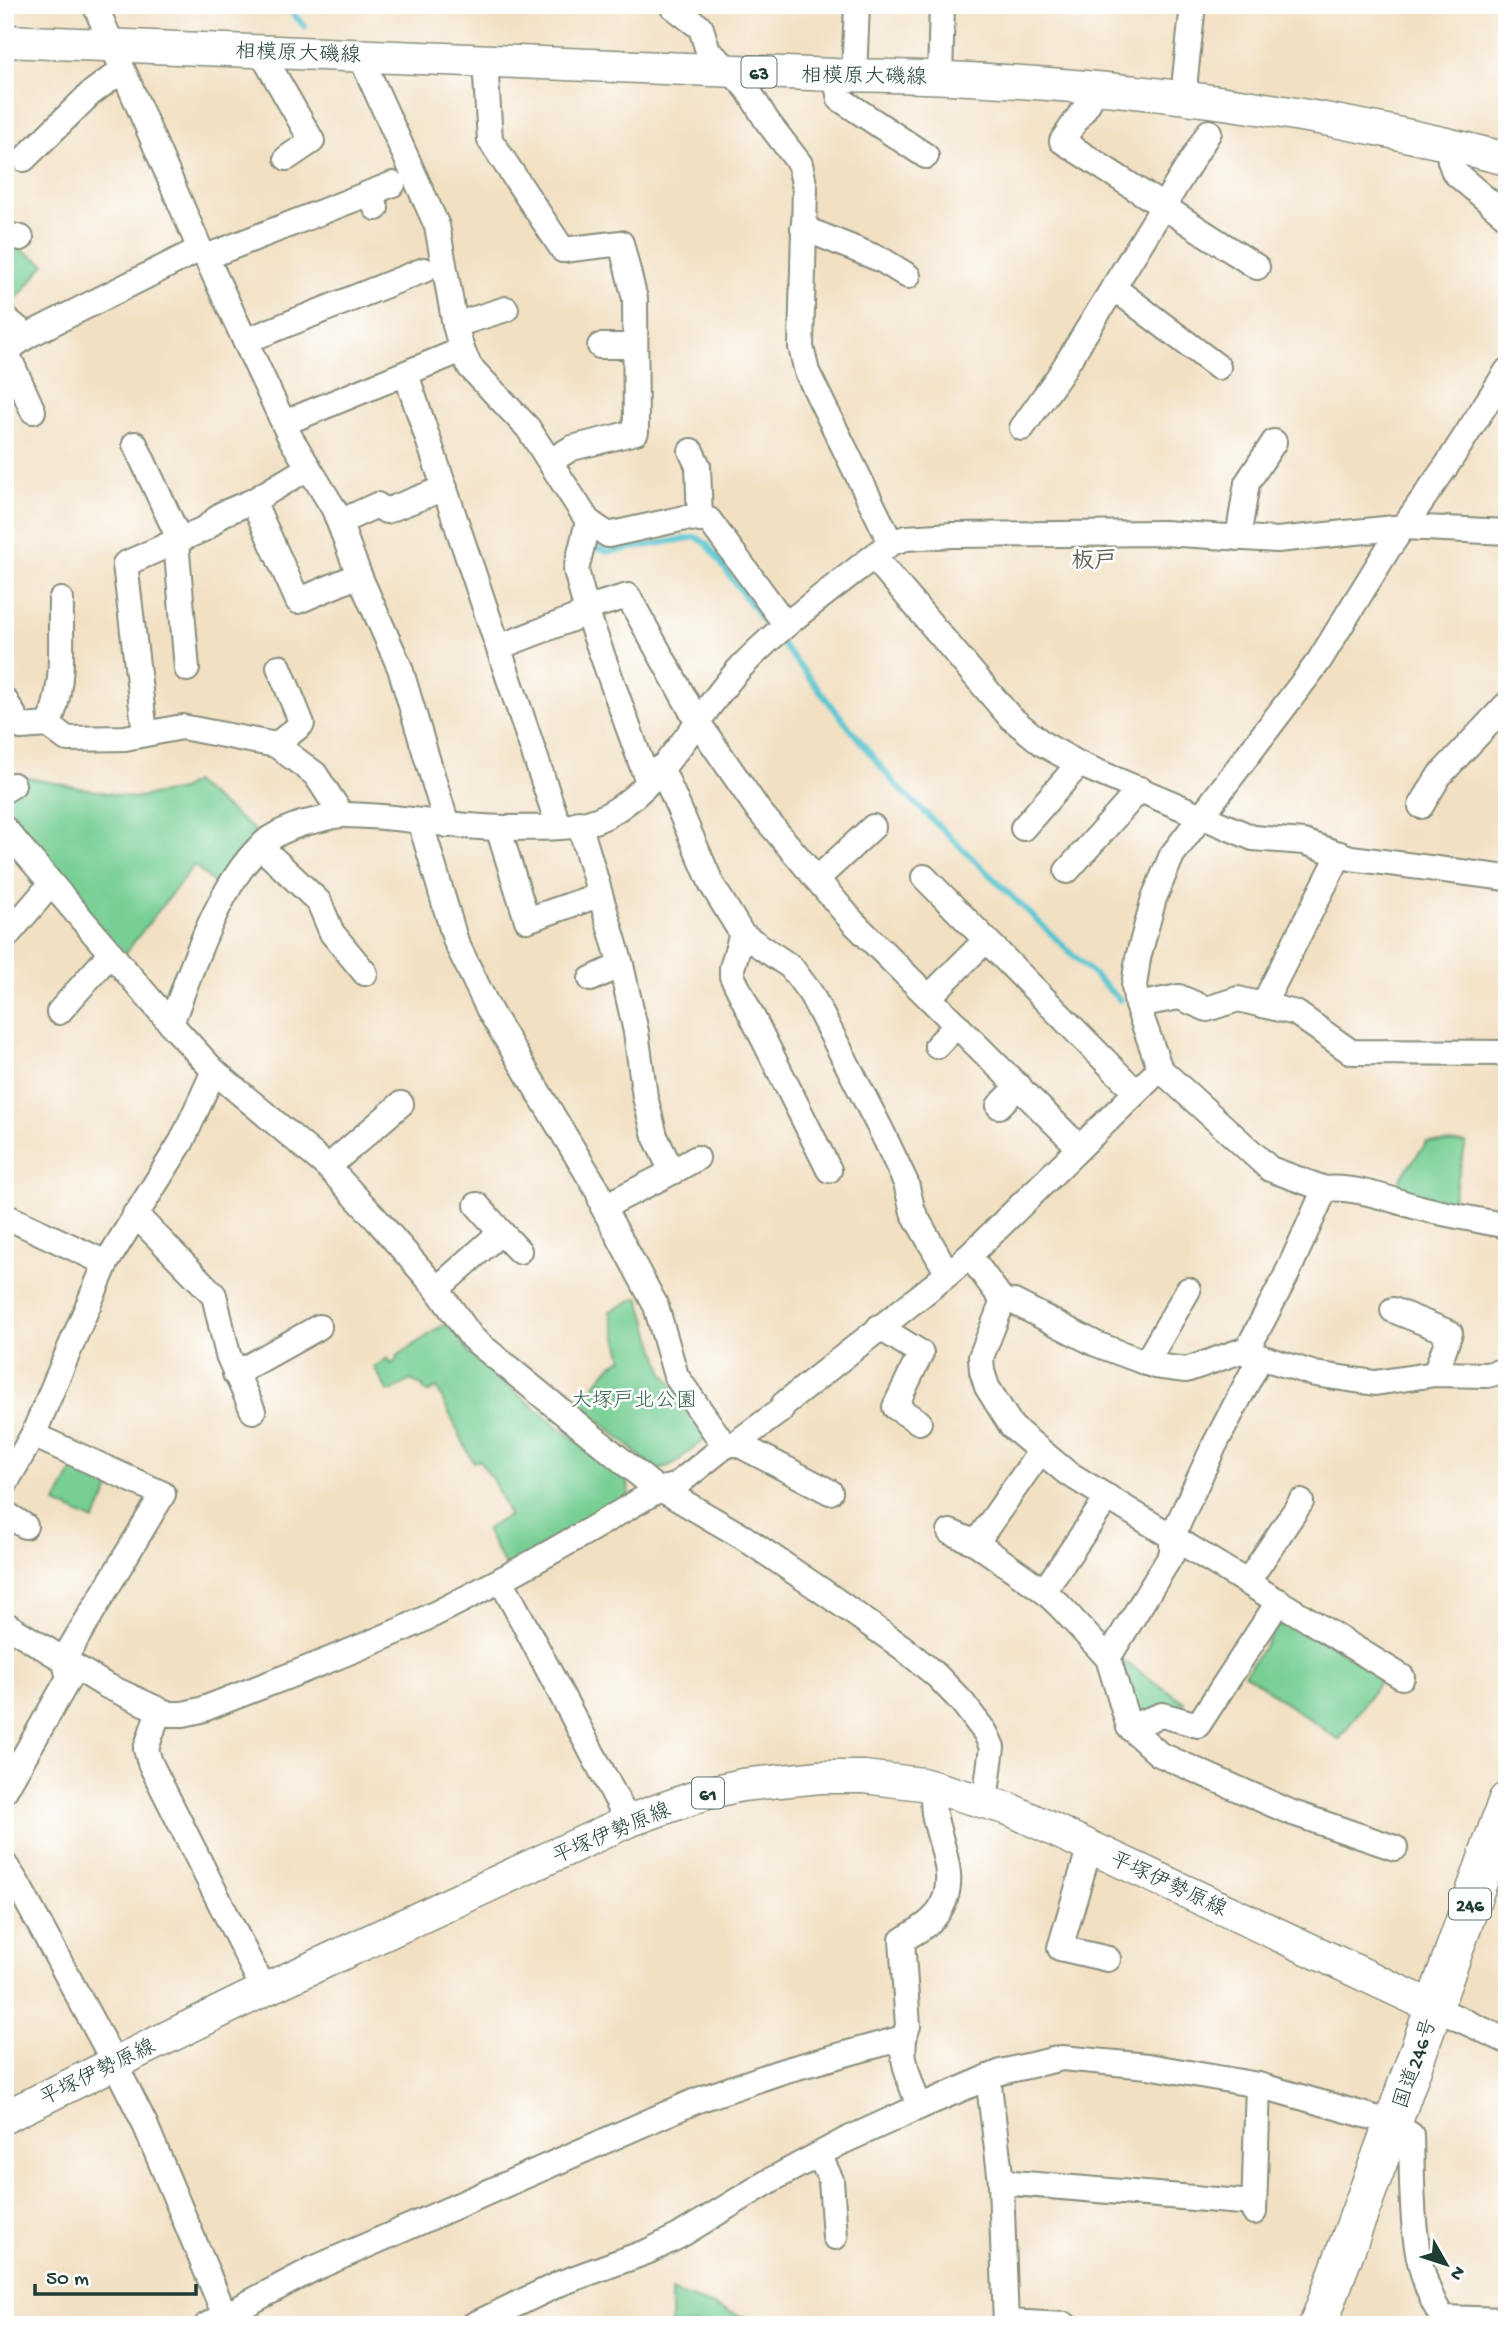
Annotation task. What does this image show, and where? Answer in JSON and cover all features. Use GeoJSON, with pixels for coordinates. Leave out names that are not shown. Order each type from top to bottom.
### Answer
{"type":"FeatureCollection","features":[{"type":"Feature","properties":{"kind":"highway","name":"国道246号"},"geometry":{"type":"LineString","coordinates":[[1318,2325],[1507,1801]]}},
{"type":"Feature","properties":{"kind":"main road","name":"相模原大磯線"},"geometry":{"type":"LineString","coordinates":[[5,41],[117,57],[260,50],[844,76],[940,77],[1086,88],[1186,98],[1349,122],[1507,159]]}},
{"type":"Feature","properties":{"kind":"main road","name":"平塚伊勢原線"},"geometry":{"type":"LineString","coordinates":[[5,2117],[264,1990],[628,1821],[707,1793],[780,1780],[864,1777],[933,1786],[985,1801],[1032,1819],[1433,2007]]}},
{"type":"Feature","properties":{"kind":"street"},"geometry":{"type":"LineString","coordinates":[[95,5],[203,253],[284,423],[340,523],[388,656],[400,668],[447,825]]}},
{"type":"Feature","properties":{"kind":"street"},"geometry":{"type":"LineString","coordinates":[[671,5],[701,28],[708,51],[748,90],[766,121],[800,164],[805,189],[800,347],[807,372],[882,550],[1010,717],[1043,744],[1079,764],[1253,838],[1304,842],[1340,854],[1507,878]]}},
{"type":"Feature","properties":{"kind":"street"},"geometry":{"type":"LineString","coordinates":[[858,5],[840,99],[926,156]]}},
{"type":"Feature","properties":{"kind":"street"},"geometry":{"type":"LineString","coordinates":[[940,77],[942,5]]}},
{"type":"Feature","properties":{"kind":"street"},"geometry":{"type":"LineString","coordinates":[[1186,98],[1185,78],[1193,5]]}},
{"type":"Feature","properties":{"kind":"street"},"geometry":{"type":"LineString","coordinates":[[260,50],[320,138],[287,158]]}},
{"type":"Feature","properties":{"kind":"street"},"geometry":{"type":"LineString","coordinates":[[360,55],[437,226],[461,351],[470,367],[528,428],[588,521],[608,535],[685,518],[709,520],[786,625]]}},
{"type":"Feature","properties":{"kind":"street"},"geometry":{"type":"LineString","coordinates":[[24,159],[90,94],[117,57]]}},
{"type":"Feature","properties":{"kind":"street"},"geometry":{"type":"LineString","coordinates":[[485,61],[490,140],[563,250],[631,240],[635,299],[636,432],[572,448],[550,461]]}},
{"type":"Feature","properties":{"kind":"street"},"geometry":{"type":"LineString","coordinates":[[1086,88],[1089,102],[1062,141],[1257,267]]}},
{"type":"Feature","properties":{"kind":"street"},"geometry":{"type":"LineString","coordinates":[[1022,428],[1059,376],[1209,132]]}},
{"type":"Feature","properties":{"kind":"street"},"geometry":{"type":"LineString","coordinates":[[1449,144],[1454,172],[1507,217]]}},
{"type":"Feature","properties":{"kind":"street"},"geometry":{"type":"LineString","coordinates":[[33,411],[6,351],[27,336],[203,253],[279,237],[373,200],[393,184]]}},
{"type":"Feature","properties":{"kind":"street"},"geometry":{"type":"LineString","coordinates":[[803,228],[882,260],[908,276]]}},
{"type":"Feature","properties":{"kind":"street"},"geometry":{"type":"LineString","coordinates":[[245,341],[319,302],[394,271],[424,270]]}},
{"type":"Feature","properties":{"kind":"street"},"geometry":{"type":"LineString","coordinates":[[1114,288],[1218,367]]}},
{"type":"Feature","properties":{"kind":"street"},"geometry":{"type":"LineString","coordinates":[[455,325],[506,309]]}},
{"type":"Feature","properties":{"kind":"street"},"geometry":{"type":"LineString","coordinates":[[5,318],[27,336]]}},
{"type":"Feature","properties":{"kind":"street"},"geometry":{"type":"LineString","coordinates":[[600,346],[635,346]]}},
{"type":"Feature","properties":{"kind":"street"},"geometry":{"type":"LineString","coordinates":[[284,423],[461,351]]}},
{"type":"Feature","properties":{"kind":"street"},"geometry":{"type":"LineString","coordinates":[[1507,371],[1447,466],[1388,549],[1311,672],[1172,855],[1154,898],[1138,958],[1135,986],[1137,1005],[1160,1069],[1270,1169],[1325,1189],[1335,1188],[1384,1197],[1507,1226]]}},
{"type":"Feature","properties":{"kind":"street"},"geometry":{"type":"LineString","coordinates":[[405,374],[499,647],[599,895],[621,965],[636,1032],[645,1097],[655,1136],[673,1171]]}},
{"type":"Feature","properties":{"kind":"street"},"geometry":{"type":"LineString","coordinates":[[1238,538],[1247,483],[1275,442]]}},
{"type":"Feature","properties":{"kind":"street"},"geometry":{"type":"LineString","coordinates":[[691,451],[698,466],[700,520]]}},
{"type":"Feature","properties":{"kind":"street"},"geometry":{"type":"LineString","coordinates":[[144,452],[176,530],[180,654]]}},
{"type":"Feature","properties":{"kind":"street"},"geometry":{"type":"LineString","coordinates":[[145,733],[125,564],[206,528],[222,514],[253,501],[308,468]]}},
{"type":"Feature","properties":{"kind":"street"},"geometry":{"type":"LineString","coordinates":[[340,523],[377,505],[386,511],[445,488]]}},
{"type":"Feature","properties":{"kind":"street"},"geometry":{"type":"LineString","coordinates":[[253,501],[298,601],[359,575]]}},
{"type":"Feature","properties":{"kind":"street"},"geometry":{"type":"LineString","coordinates":[[588,521],[576,570],[587,611],[654,774],[712,885],[742,934],[791,967],[811,995],[906,1183],[914,1212],[948,1274]]}},
{"type":"Feature","properties":{"kind":"street"},"geometry":{"type":"LineString","coordinates":[[172,1024],[211,923],[241,870],[270,839],[298,824],[342,815],[498,828],[569,825],[593,822],[608,815],[654,774],[738,670],[786,625],[882,550],[906,538],[952,535],[1163,533],[1277,540],[1404,527],[1507,532]]}},
{"type":"Feature","properties":{"kind":"street"},"geometry":{"type":"LineString","coordinates":[[499,647],[628,596],[697,721],[760,811],[853,922],[1079,1147]]}},
{"type":"Feature","properties":{"kind":"street"},"geometry":{"type":"LineString","coordinates":[[48,725],[54,712],[60,682],[61,600]]}},
{"type":"Feature","properties":{"kind":"street"},"geometry":{"type":"LineString","coordinates":[[276,745],[302,724],[279,667]]}},
{"type":"Feature","properties":{"kind":"street"},"geometry":{"type":"LineString","coordinates":[[5,700],[21,727],[48,725],[67,739],[125,738],[182,727],[276,745],[315,774],[342,815]]}},
{"type":"Feature","properties":{"kind":"street"},"geometry":{"type":"LineString","coordinates":[[1421,806],[1439,776],[1507,704]]}},
{"type":"Feature","properties":{"kind":"street"},"geometry":{"type":"LineString","coordinates":[[1028,815],[1079,764]]}},
{"type":"Feature","properties":{"kind":"street"},"geometry":{"type":"LineString","coordinates":[[1075,870],[1140,789]]}},
{"type":"Feature","properties":{"kind":"street"},"geometry":{"type":"LineString","coordinates":[[420,821],[456,942],[489,1010],[598,1191],[603,1207],[656,1306],[676,1376],[730,1444],[830,1492]]}},
{"type":"Feature","properties":{"kind":"street"},"geometry":{"type":"LineString","coordinates":[[817,879],[873,827]]}},
{"type":"Feature","properties":{"kind":"street"},"geometry":{"type":"LineString","coordinates":[[498,828],[527,919],[599,895]]}},
{"type":"Feature","properties":{"kind":"street"},"geometry":{"type":"LineString","coordinates":[[5,829],[172,1024],[215,1070],[328,1167],[437,1289],[472,1338],[658,1490],[666,1492],[765,1552],[902,1647],[937,1676],[962,1702],[985,1732],[992,1747],[985,1801]]}},
{"type":"Feature","properties":{"kind":"street"},"geometry":{"type":"LineString","coordinates":[[261,847],[319,902],[332,933],[365,974]]}},
{"type":"Feature","properties":{"kind":"street"},"geometry":{"type":"LineString","coordinates":[[1264,1005],[1340,854]]}},
{"type":"Feature","properties":{"kind":"street"},"geometry":{"type":"LineString","coordinates":[[923,877],[1135,1091]]}},
{"type":"Feature","properties":{"kind":"street"},"geometry":{"type":"LineString","coordinates":[[10,921],[51,884]]}},
{"type":"Feature","properties":{"kind":"street"},"geometry":{"type":"LineString","coordinates":[[742,934],[732,976],[829,1170]]}},
{"type":"Feature","properties":{"kind":"street"},"geometry":{"type":"LineString","coordinates":[[929,996],[985,941]]}},
{"type":"Feature","properties":{"kind":"street"},"geometry":{"type":"LineString","coordinates":[[59,1012],[111,953]]}},
{"type":"Feature","properties":{"kind":"street"},"geometry":{"type":"LineString","coordinates":[[591,979],[621,965]]}},
{"type":"Feature","properties":{"kind":"street"},"geometry":{"type":"LineString","coordinates":[[1137,1005],[1179,998],[1207,1009],[1238,999],[1296,1013],[1352,1052],[1507,1053]]}},
{"type":"Feature","properties":{"kind":"street"},"geometry":{"type":"LineString","coordinates":[[937,1046],[957,1025]]}},
{"type":"Feature","properties":{"kind":"street"},"geometry":{"type":"LineString","coordinates":[[5,1624],[106,1685],[159,1710],[170,1714],[183,1714],[201,1710],[329,1661],[414,1624],[501,1580],[658,1490],[675,1486],[730,1444],[780,1412],[784,1404],[968,1257],[1160,1069]]}},
{"type":"Feature","properties":{"kind":"street"},"geometry":{"type":"LineString","coordinates":[[5,1484],[33,1435],[106,1263],[181,1141],[215,1070]]}},
{"type":"Feature","properties":{"kind":"street"},"geometry":{"type":"LineString","coordinates":[[999,1107],[1019,1086]]}},
{"type":"Feature","properties":{"kind":"street"},"geometry":{"type":"LineString","coordinates":[[328,1167],[401,1104]]}},
{"type":"Feature","properties":{"kind":"street"},"geometry":{"type":"LineString","coordinates":[[603,1207],[698,1158]]}},
{"type":"Feature","properties":{"kind":"street"},"geometry":{"type":"LineString","coordinates":[[1108,1658],[1172,1554],[1172,1537],[1325,1189]]}},
{"type":"Feature","properties":{"kind":"street"},"geometry":{"type":"LineString","coordinates":[[477,1205],[519,1251]]}},
{"type":"Feature","properties":{"kind":"street"},"geometry":{"type":"LineString","coordinates":[[135,1214],[214,1295],[228,1354],[253,1411]]}},
{"type":"Feature","properties":{"kind":"street"},"geometry":{"type":"LineString","coordinates":[[6,1218],[106,1263]]}},
{"type":"Feature","properties":{"kind":"street"},"geometry":{"type":"LineString","coordinates":[[437,1289],[502,1232]]}},
{"type":"Feature","properties":{"kind":"street"},"geometry":{"type":"LineString","coordinates":[[968,1257],[978,1266],[1003,1301],[1014,1302],[1096,1344],[1146,1363],[1186,1370],[1203,1366],[1228,1353],[1253,1355],[1315,1374],[1375,1383],[1435,1374],[1487,1374],[1507,1370]]}},
{"type":"Feature","properties":{"kind":"street"},"geometry":{"type":"LineString","coordinates":[[1146,1363],[1188,1290]]}},
{"type":"Feature","properties":{"kind":"street"},"geometry":{"type":"LineString","coordinates":[[1003,1301],[981,1357],[987,1387],[1012,1427],[1066,1472],[1402,1677]]}},
{"type":"Feature","properties":{"kind":"street"},"geometry":{"type":"LineString","coordinates":[[1393,1310],[1450,1333],[1435,1374]]}},
{"type":"Feature","properties":{"kind":"street"},"geometry":{"type":"LineString","coordinates":[[236,1374],[319,1327]]}},
{"type":"Feature","properties":{"kind":"street"},"geometry":{"type":"LineString","coordinates":[[879,1327],[921,1353],[895,1407],[919,1422]]}},
{"type":"Feature","properties":{"kind":"street"},"geometry":{"type":"LineString","coordinates":[[5,1790],[69,1678],[64,1659],[163,1494],[33,1435]]}},
{"type":"Feature","properties":{"kind":"street"},"geometry":{"type":"LineString","coordinates":[[976,1543],[1040,1452]]}},
{"type":"Feature","properties":{"kind":"street"},"geometry":{"type":"LineString","coordinates":[[1044,1591],[1108,1497]]}},
{"type":"Feature","properties":{"kind":"street"},"geometry":{"type":"LineString","coordinates":[[1248,1581],[1301,1502]]}},
{"type":"Feature","properties":{"kind":"street"},"geometry":{"type":"LineString","coordinates":[[950,1532],[976,1543],[1044,1591],[1108,1658],[1136,1735],[1168,1759],[1290,1812],[1395,1848]]}},
{"type":"Feature","properties":{"kind":"street"},"geometry":{"type":"LineString","coordinates":[[501,1580],[628,1821]]}},
{"type":"Feature","properties":{"kind":"street"},"geometry":{"type":"LineString","coordinates":[[1136,1735],[1162,1715],[1198,1725],[1279,1601]]}},
{"type":"Feature","properties":{"kind":"street"},"geometry":{"type":"LineString","coordinates":[[159,1710],[146,1749],[150,1763],[264,1990]]}},
{"type":"Feature","properties":{"kind":"street"},"geometry":{"type":"LineString","coordinates":[[919,2107],[901,2050],[902,2038],[908,2026],[902,1940],[937,1913],[949,1883],[949,1869],[934,1813],[933,1786]]}},
{"type":"Feature","properties":{"kind":"street"},"geometry":{"type":"LineString","coordinates":[[1090,1846],[1060,1948],[1108,1959]]}},
{"type":"Feature","properties":{"kind":"street"},"geometry":{"type":"LineString","coordinates":[[5,1865],[114,2062],[144,2122],[221,2322],[313,2269],[698,2100],[783,2071],[902,2038]]}},
{"type":"Feature","properties":{"kind":"street"},"geometry":{"type":"LineString","coordinates":[[1433,2007],[1507,2041]]}},
{"type":"Feature","properties":{"kind":"street"},"geometry":{"type":"LineString","coordinates":[[487,2322],[561,2283],[649,2251],[679,2236],[771,2180],[844,2141],[1001,2072],[1062,2058],[1148,2066],[1258,2085],[1393,2123],[1411,2135],[1415,2228],[1418,2252],[1430,2296],[1445,2321],[1507,2320]]}},
{"type":"Feature","properties":{"kind":"street"},"geometry":{"type":"LineString","coordinates":[[988,2077],[1001,2182],[1006,2323],[1065,2325]]}},
{"type":"Feature","properties":{"kind":"street"},"geometry":{"type":"LineString","coordinates":[[1001,2182],[1253,2207],[1258,2085]]}},
{"type":"Feature","properties":{"kind":"street"},"geometry":{"type":"LineString","coordinates":[[819,2155],[831,2180],[835,2237]]}},
{"type":"Feature","properties":{"kind":"green space"},"geometry":{"type":"Polygon","coordinates":[[[15,246],[45,264],[11,306],[5,302],[5,268],[15,246]]]}},
{"type":"Feature","properties":{"kind":"green space"},"geometry":{"type":"Polygon","coordinates":[[[8,774],[133,798],[181,790],[193,782],[258,833],[217,886],[194,865],[123,956],[5,812],[5,777],[8,774]]]}},
{"type":"Feature","properties":{"kind":"green space"},"geometry":{"type":"Polygon","coordinates":[[[1427,1142],[1466,1143],[1452,1203],[1398,1194],[1400,1178],[1427,1142]]]}},
{"type":"Feature","properties":{"kind":"green space","name":"大塚戸北公園"},"geometry":{"type":"Polygon","coordinates":[[[639,1297],[663,1371],[708,1436],[675,1463],[657,1471],[580,1403],[611,1365],[623,1359],[610,1311],[639,1297]]]}},
{"type":"Feature","properties":{"kind":"green space"},"geometry":{"type":"Polygon","coordinates":[[[448,1322],[470,1355],[628,1483],[629,1496],[508,1571],[485,1530],[509,1515],[492,1478],[479,1460],[473,1462],[437,1388],[427,1393],[422,1386],[411,1380],[392,1391],[387,1390],[374,1367],[388,1358],[391,1364],[397,1360],[396,1357],[448,1322]]]}},
{"type":"Feature","properties":{"kind":"green space"},"geometry":{"type":"Polygon","coordinates":[[[75,1465],[113,1483],[94,1521],[56,1503],[75,1465]]]}},
{"type":"Feature","properties":{"kind":"green space"},"geometry":{"type":"Polygon","coordinates":[[[1293,1620],[1382,1678],[1339,1740],[1245,1674],[1278,1626],[1293,1620]]]}},
{"type":"Feature","properties":{"kind":"green space"},"geometry":{"type":"Polygon","coordinates":[[[1121,1659],[1184,1702],[1179,1710],[1140,1713],[1132,1711],[1121,1659]]]}},
{"type":"Feature","properties":{"kind":"green space"},"geometry":{"type":"Polygon","coordinates":[[[671,2291],[747,2318],[756,2325],[671,2325],[671,2291]]]}},
{"type":"Feature","properties":{"kind":"waterway"},"geometry":{"type":"LineString","coordinates":[[285,5],[305,27]]}},
{"type":"Feature","properties":{"kind":"waterway"},"geometry":{"type":"LineString","coordinates":[[589,545],[608,552],[696,537],[707,544],[768,628]]}},
{"type":"Feature","properties":{"kind":"waterway"},"geometry":{"type":"LineString","coordinates":[[782,644],[895,784],[1120,1000]]}},
{"type":"Feature","properties":{"kind":"district","name":"板戸"},"geometry":{"type":"Point","coordinates":[1094,559]}}]}
